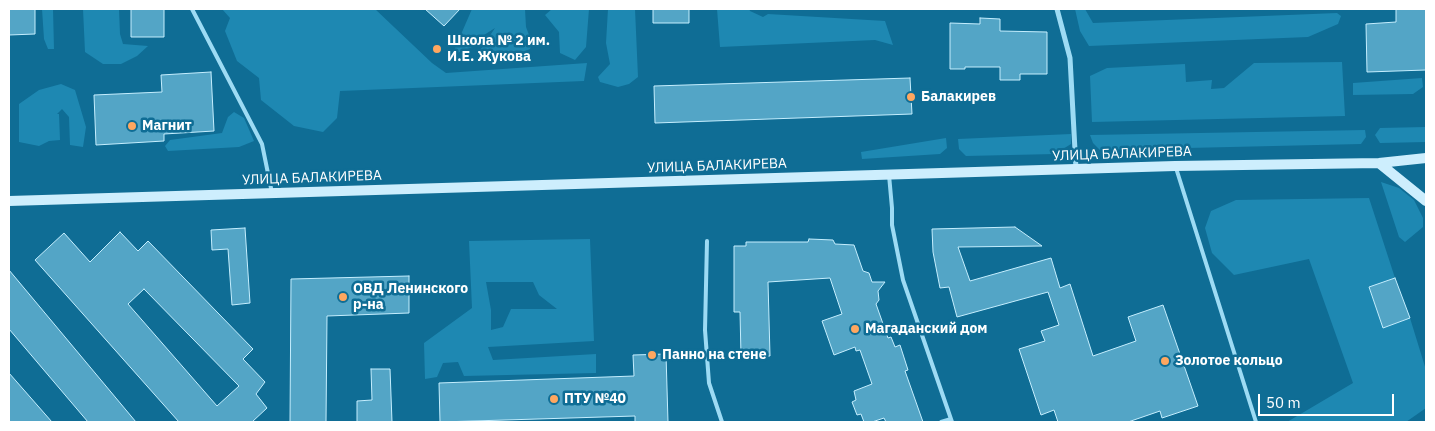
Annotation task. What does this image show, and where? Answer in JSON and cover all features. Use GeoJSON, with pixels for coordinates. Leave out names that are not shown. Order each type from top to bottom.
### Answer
{"type":"FeatureCollection","features":[{"type":"Feature","properties":{"kind":"street"},"geometry":{"type":"LineString","coordinates":[[1057,9],[1070,58],[1076,169]]}},
{"type":"Feature","properties":{"kind":"street","name":"УЛИЦА БАЛАКИРЕВА"},"geometry":{"type":"LineString","coordinates":[[9,201],[1175,166],[1379,162],[1426,158]]}},
{"type":"Feature","properties":{"kind":"street"},"geometry":{"type":"LineString","coordinates":[[1379,162],[1426,201]]}},
{"type":"Feature","properties":{"kind":"lane"},"geometry":{"type":"LineString","coordinates":[[192,9],[262,144],[272,193]]}},
{"type":"Feature","properties":{"kind":"lane"},"geometry":{"type":"LineString","coordinates":[[1175,166],[1256,422]]}},
{"type":"Feature","properties":{"kind":"lane"},"geometry":{"type":"LineString","coordinates":[[889,175],[892,225],[903,280],[951,421],[941,422]]}},
{"type":"Feature","properties":{"kind":"lane"},"geometry":{"type":"LineString","coordinates":[[707,241],[705,330],[709,383],[722,422]]}},
{"type":"Feature","properties":{"kind":"shaded area"},"geometry":{"type":"Polygon","coordinates":[[[42,9],[53,9],[54,49],[48,49],[44,39],[42,9]]]}},
{"type":"Feature","properties":{"kind":"shaded area"},"geometry":{"type":"Polygon","coordinates":[[[83,9],[119,9],[120,34],[123,44],[148,46],[137,56],[121,64],[103,64],[85,52],[83,9]]]}},
{"type":"Feature","properties":{"kind":"shaded area"},"geometry":{"type":"Polygon","coordinates":[[[222,9],[375,9],[432,63],[446,73],[587,63],[584,81],[340,91],[337,118],[323,132],[294,126],[261,100],[259,78],[237,61],[225,31],[230,18],[222,9]]]}},
{"type":"Feature","properties":{"kind":"shaded area"},"geometry":{"type":"Polygon","coordinates":[[[472,9],[525,9],[526,27],[532,43],[530,49],[514,56],[477,55],[495,28],[484,35],[475,46],[452,55],[472,9]]]}},
{"type":"Feature","properties":{"kind":"shaded area"},"geometry":{"type":"Polygon","coordinates":[[[552,9],[589,9],[586,47],[575,60],[560,53],[559,32],[545,15],[552,9]]]}},
{"type":"Feature","properties":{"kind":"shaded area"},"geometry":{"type":"Polygon","coordinates":[[[608,9],[635,9],[638,77],[629,84],[618,87],[600,82],[598,77],[610,64],[606,43],[608,9]]]}},
{"type":"Feature","properties":{"kind":"shaded area"},"geometry":{"type":"Polygon","coordinates":[[[717,9],[749,9],[763,17],[768,14],[885,21],[893,45],[875,40],[720,47],[717,9]]]}},
{"type":"Feature","properties":{"kind":"shaded area"},"geometry":{"type":"Polygon","coordinates":[[[1075,9],[1085,9],[1093,23],[1337,13],[1341,16],[1338,24],[1308,37],[1089,46],[1080,31],[1075,9]]]}},
{"type":"Feature","properties":{"kind":"shaded area"},"geometry":{"type":"Polygon","coordinates":[[[1342,62],[1345,116],[1092,122],[1090,76],[1107,68],[1185,64],[1186,82],[1212,80],[1211,89],[1224,88],[1254,63],[1342,62]]]}},
{"type":"Feature","properties":{"kind":"shaded area"},"geometry":{"type":"Polygon","coordinates":[[[1422,78],[1423,87],[1413,94],[1353,95],[1353,83],[1422,78]]]}},
{"type":"Feature","properties":{"kind":"shaded area"},"geometry":{"type":"Polygon","coordinates":[[[61,84],[75,90],[86,127],[83,147],[70,145],[69,117],[62,109],[57,114],[59,114],[60,140],[49,141],[39,146],[19,142],[19,104],[39,90],[61,84]]]}},
{"type":"Feature","properties":{"kind":"shaded area"},"geometry":{"type":"Polygon","coordinates":[[[234,112],[244,118],[254,141],[239,147],[168,151],[165,146],[170,140],[222,133],[228,117],[234,112]]]}},
{"type":"Feature","properties":{"kind":"shaded area"},"geometry":{"type":"Polygon","coordinates":[[[1426,127],[1426,142],[1380,143],[1375,135],[1380,128],[1426,127]]]}},
{"type":"Feature","properties":{"kind":"shaded area"},"geometry":{"type":"Polygon","coordinates":[[[1365,130],[1366,137],[1361,144],[1100,150],[1093,143],[1090,135],[1365,130]]]}},
{"type":"Feature","properties":{"kind":"shaded area"},"geometry":{"type":"Polygon","coordinates":[[[1071,134],[1071,144],[1055,154],[966,156],[959,149],[958,139],[1071,134]]]}},
{"type":"Feature","properties":{"kind":"shaded area"},"geometry":{"type":"Polygon","coordinates":[[[946,138],[947,148],[940,154],[862,159],[861,152],[946,138]]]}},
{"type":"Feature","properties":{"kind":"shaded area"},"geometry":{"type":"Polygon","coordinates":[[[1381,182],[1399,188],[1414,200],[1423,218],[1423,227],[1405,242],[1399,237],[1381,182]]]}},
{"type":"Feature","properties":{"kind":"shaded area"},"geometry":{"type":"Polygon","coordinates":[[[1369,198],[1395,278],[1369,288],[1383,328],[1410,318],[1426,370],[1426,408],[1406,422],[1287,422],[1353,383],[1309,259],[1234,275],[1212,253],[1205,228],[1211,211],[1236,200],[1369,198]]]}},
{"type":"Feature","properties":{"kind":"shaded area"},"geometry":{"type":"Polygon","coordinates":[[[590,239],[594,341],[488,347],[493,360],[596,354],[596,373],[464,376],[458,362],[443,363],[437,377],[425,379],[424,343],[472,308],[469,241],[590,239]],[[486,282],[491,310],[491,330],[503,327],[511,309],[557,309],[539,295],[533,282],[486,282]]]}},
{"type":"Feature","properties":{"kind":"building"},"geometry":{"type":"Polygon","coordinates":[[[9,9],[35,9],[35,34],[9,35],[9,9]]]}},
{"type":"Feature","properties":{"kind":"building"},"geometry":{"type":"Polygon","coordinates":[[[131,9],[164,9],[164,37],[131,37],[131,9]]]}},
{"type":"Feature","properties":{"kind":"building"},"geometry":{"type":"Polygon","coordinates":[[[425,9],[460,9],[444,26],[425,9]]]}},
{"type":"Feature","properties":{"kind":"building"},"geometry":{"type":"Polygon","coordinates":[[[653,9],[689,9],[689,23],[653,23],[653,9]]]}},
{"type":"Feature","properties":{"kind":"building"},"geometry":{"type":"Polygon","coordinates":[[[1396,9],[1426,9],[1426,70],[1367,72],[1366,24],[1396,22],[1396,9]]]}},
{"type":"Feature","properties":{"kind":"building"},"geometry":{"type":"Polygon","coordinates":[[[980,18],[1000,19],[1000,31],[1047,32],[1047,74],[1020,74],[1020,80],[1000,80],[1000,67],[950,69],[950,23],[980,24],[980,18]]]}},
{"type":"Feature","properties":{"kind":"building"},"geometry":{"type":"Polygon","coordinates":[[[211,72],[214,131],[164,134],[164,141],[96,145],[94,95],[162,92],[161,75],[211,72]]]}},
{"type":"Feature","properties":{"kind":"building"},"geometry":{"type":"Polygon","coordinates":[[[910,78],[912,114],[655,123],[654,86],[910,78]]]}},
{"type":"Feature","properties":{"kind":"building"},"geometry":{"type":"Polygon","coordinates":[[[1015,227],[1042,246],[958,247],[970,281],[1051,258],[1060,288],[1070,284],[1093,356],[1136,341],[1128,317],[1163,305],[1198,406],[1162,418],[1160,411],[1128,422],[1058,422],[1054,410],[1041,415],[1019,349],[1045,341],[1041,331],[1059,325],[1048,292],[957,317],[949,287],[940,288],[933,252],[932,229],[1015,227]]]}},
{"type":"Feature","properties":{"kind":"building"},"geometry":{"type":"Polygon","coordinates":[[[245,228],[250,303],[232,305],[228,249],[212,250],[211,230],[245,228]]]}},
{"type":"Feature","properties":{"kind":"building"},"geometry":{"type":"Polygon","coordinates":[[[120,232],[138,251],[148,241],[253,349],[243,359],[265,382],[256,394],[267,408],[252,422],[179,422],[35,260],[64,233],[90,262],[120,232]],[[144,289],[128,304],[217,406],[239,386],[144,289]]]}},
{"type":"Feature","properties":{"kind":"building","name":"Магаданский дом"},"geometry":{"type":"Polygon","coordinates":[[[809,239],[833,240],[835,244],[854,245],[863,271],[869,273],[872,282],[885,282],[878,291],[879,300],[876,304],[888,338],[891,337],[895,347],[900,345],[908,370],[905,371],[923,422],[886,422],[884,418],[872,422],[864,422],[861,414],[857,415],[852,402],[856,400],[854,391],[872,384],[860,350],[856,351],[855,347],[834,355],[822,321],[842,314],[830,278],[768,282],[770,356],[741,356],[740,312],[734,312],[734,246],[746,246],[746,242],[808,242],[809,239]]]}},
{"type":"Feature","properties":{"kind":"building"},"geometry":{"type":"Polygon","coordinates":[[[9,270],[136,422],[88,422],[9,329],[9,270]]]}},
{"type":"Feature","properties":{"kind":"building"},"geometry":{"type":"Polygon","coordinates":[[[409,276],[409,313],[327,316],[326,422],[290,422],[291,279],[409,276]]]}},
{"type":"Feature","properties":{"kind":"building"},"geometry":{"type":"Polygon","coordinates":[[[1395,278],[1410,318],[1383,328],[1369,287],[1395,278]]]}},
{"type":"Feature","properties":{"kind":"building","name":"ПТУ №40"},"geometry":{"type":"Polygon","coordinates":[[[666,354],[668,422],[635,422],[635,416],[440,422],[439,383],[634,376],[633,355],[666,354]]]}},
{"type":"Feature","properties":{"kind":"building"},"geometry":{"type":"Polygon","coordinates":[[[371,369],[390,369],[392,422],[357,422],[357,401],[372,400],[371,369]]]}},
{"type":"Feature","properties":{"kind":"building"},"geometry":{"type":"Polygon","coordinates":[[[9,373],[52,422],[9,422],[9,373]]]}},
{"type":"Feature","properties":{"kind":"place","name":"Школа № 2 им. И.Е. Жукова"},"geometry":{"type":"Point","coordinates":[437,49]}},
{"type":"Feature","properties":{"kind":"place","name":"Балакирев"},"geometry":{"type":"Point","coordinates":[911,97]}},
{"type":"Feature","properties":{"kind":"place","name":"Магнит"},"geometry":{"type":"Point","coordinates":[132,126]}},
{"type":"Feature","properties":{"kind":"place","name":"ОВД Ленинского р-на"},"geometry":{"type":"Point","coordinates":[343,297]}},
{"type":"Feature","properties":{"kind":"place","name":"Магаданский дом"},"geometry":{"type":"Point","coordinates":[855,329]}},
{"type":"Feature","properties":{"kind":"place","name":"Панно на стене"},"geometry":{"type":"Point","coordinates":[652,355]}},
{"type":"Feature","properties":{"kind":"place","name":"Золотое кольцо"},"geometry":{"type":"Point","coordinates":[1165,361]}},
{"type":"Feature","properties":{"kind":"place","name":"ПТУ №40"},"geometry":{"type":"Point","coordinates":[554,399]}}]}
